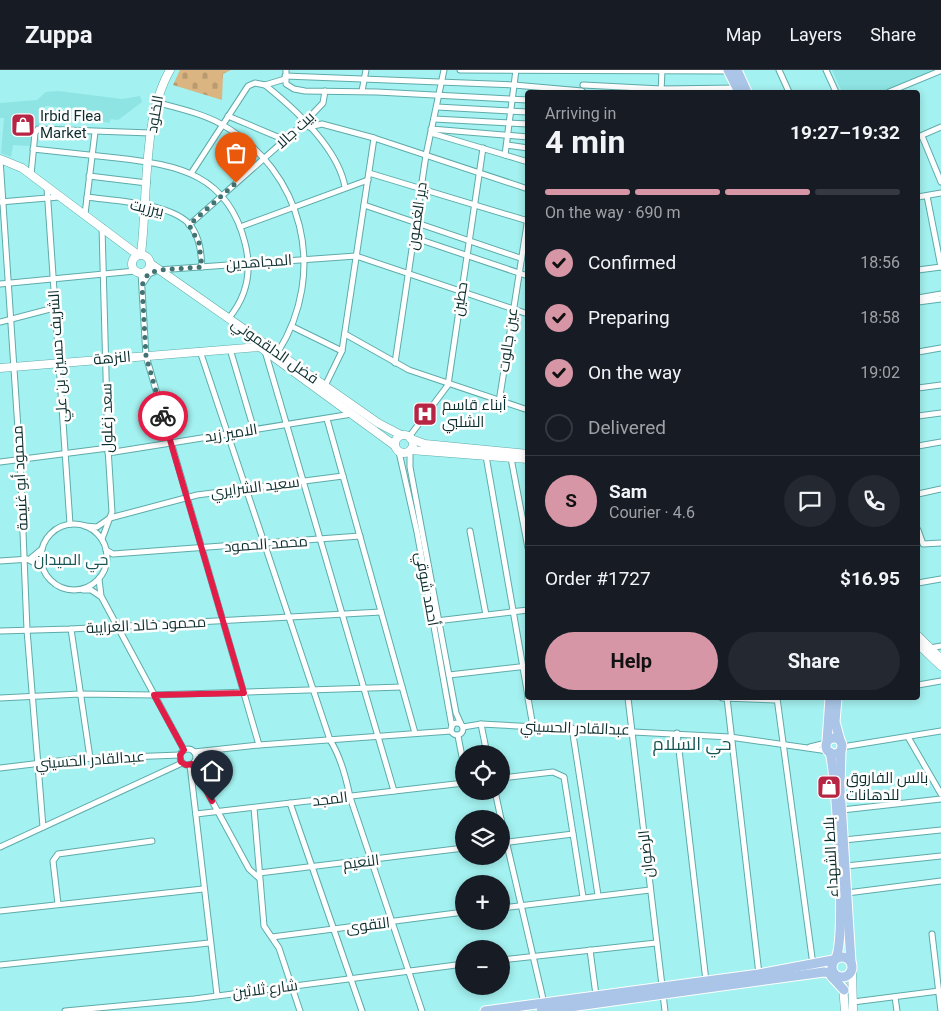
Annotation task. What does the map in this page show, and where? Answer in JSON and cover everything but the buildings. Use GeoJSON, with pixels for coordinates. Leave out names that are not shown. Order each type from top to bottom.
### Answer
{"type":"FeatureCollection","features":[{"type":"Feature","properties":{"kind":"main road","name":"الخلود"},"geometry":{"type":"LineString","coordinates":[[140,255],[155,102],[160,87],[170,70]]}},
{"type":"Feature","properties":{"kind":"main road"},"geometry":{"type":"LineString","coordinates":[[731,70],[738,90]]}},
{"type":"Feature","properties":{"kind":"main road"},"geometry":{"type":"LineString","coordinates":[[731,70],[746,90]]}},
{"type":"Feature","properties":{"kind":"main road"},"geometry":{"type":"LineString","coordinates":[[0,159],[16,165],[140,255],[147,256],[151,264],[147,271],[138,272],[132,262],[140,255]]}},
{"type":"Feature","properties":{"kind":"main road","name":"فضل الدلقموني"},"geometry":{"type":"LineString","coordinates":[[151,264],[174,278],[378,423],[426,444],[525,454]]}},
{"type":"Feature","properties":{"kind":"main road"},"geometry":{"type":"LineString","coordinates":[[256,336],[259,342],[254,347],[265,350],[354,413],[394,445],[399,452],[406,453],[410,451],[525,459]]}},
{"type":"Feature","properties":{"kind":"main road","name":"النزهة"},"geometry":{"type":"LineString","coordinates":[[0,368],[254,347]]}},
{"type":"Feature","properties":{"kind":"main road"},"geometry":{"type":"LineString","coordinates":[[394,445],[396,439],[407,437],[413,443],[410,451]]}},
{"type":"Feature","properties":{"kind":"main road"},"geometry":{"type":"LineString","coordinates":[[920,638],[941,659]]}},
{"type":"Feature","properties":{"kind":"main road"},"geometry":{"type":"LineString","coordinates":[[920,646],[941,666]]}},
{"type":"Feature","properties":{"kind":"main road","name":"بلاط الشهداء"},"geometry":{"type":"LineString","coordinates":[[829,971],[839,948],[839,858],[828,747],[830,700]]}},
{"type":"Feature","properties":{"kind":"main road","name":"بلاط الشهداء"},"geometry":{"type":"LineString","coordinates":[[837,700],[835,722],[841,745],[842,810],[852,965],[853,1011]]}},
{"type":"Feature","properties":{"kind":"main road"},"geometry":{"type":"LineString","coordinates":[[832,738],[841,745],[837,753],[828,747],[832,738]]}},
{"type":"Feature","properties":{"kind":"main road"},"geometry":{"type":"LineString","coordinates":[[839,948],[850,950]]}},
{"type":"Feature","properties":{"kind":"main road"},"geometry":{"type":"LineString","coordinates":[[663,991],[706,980],[813,965],[845,977],[852,965],[844,956],[834,959]]}},
{"type":"Feature","properties":{"kind":"main road"},"geometry":{"type":"LineString","coordinates":[[485,1011],[598,1003],[663,991],[829,971]]}},
{"type":"Feature","properties":{"kind":"main road"},"geometry":{"type":"LineString","coordinates":[[829,971],[844,990],[845,1011]]}},
{"type":"Feature","properties":{"kind":"street"},"geometry":{"type":"LineString","coordinates":[[362,91],[366,70]]}},
{"type":"Feature","properties":{"kind":"street","name":"دير الغصون"},"geometry":{"type":"LineString","coordinates":[[396,363],[426,155],[444,70]]}},
{"type":"Feature","properties":{"kind":"street"},"geometry":{"type":"LineString","coordinates":[[460,70],[731,70]]}},
{"type":"Feature","properties":{"kind":"street"},"geometry":{"type":"LineString","coordinates":[[661,90],[662,70]]}},
{"type":"Feature","properties":{"kind":"street"},"geometry":{"type":"LineString","coordinates":[[779,70],[788,90]]}},
{"type":"Feature","properties":{"kind":"street"},"geometry":{"type":"LineString","coordinates":[[826,70],[835,90]]}},
{"type":"Feature","properties":{"kind":"street"},"geometry":{"type":"LineString","coordinates":[[505,155],[516,71]]}},
{"type":"Feature","properties":{"kind":"street"},"geometry":{"type":"LineString","coordinates":[[265,85],[285,75],[514,84],[582,90],[585,71]]}},
{"type":"Feature","properties":{"kind":"street"},"geometry":{"type":"LineString","coordinates":[[894,90],[940,72]]}},
{"type":"Feature","properties":{"kind":"street"},"geometry":{"type":"LineString","coordinates":[[285,75],[286,84],[294,89],[525,100]]}},
{"type":"Feature","properties":{"kind":"street"},"geometry":{"type":"LineString","coordinates":[[192,172],[248,86],[255,83],[265,85],[289,105],[307,125],[339,166],[346,187]]}},
{"type":"Feature","properties":{"kind":"street","name":"بيت جالا"},"geometry":{"type":"LineString","coordinates":[[189,225],[285,140],[307,125],[323,102],[325,91]]}},
{"type":"Feature","properties":{"kind":"street"},"geometry":{"type":"LineString","coordinates":[[155,102],[189,112],[222,125],[264,159],[282,182],[294,205],[301,226],[304,259],[301,293],[293,327],[278,352]]}},
{"type":"Feature","properties":{"kind":"street"},"geometry":{"type":"LineString","coordinates":[[437,107],[525,112]]}},
{"type":"Feature","properties":{"kind":"street"},"geometry":{"type":"LineString","coordinates":[[228,116],[285,140]]}},
{"type":"Feature","properties":{"kind":"street"},"geometry":{"type":"LineString","coordinates":[[434,119],[525,124]]}},
{"type":"Feature","properties":{"kind":"street"},"geometry":{"type":"LineString","coordinates":[[307,125],[322,124],[374,138],[525,188]]}},
{"type":"Feature","properties":{"kind":"street"},"geometry":{"type":"LineString","coordinates":[[941,127],[920,137],[941,182]]}},
{"type":"Feature","properties":{"kind":"street"},"geometry":{"type":"LineString","coordinates":[[31,175],[33,148],[38,129],[151,133]]}},
{"type":"Feature","properties":{"kind":"street"},"geometry":{"type":"LineString","coordinates":[[431,131],[525,137]]}},
{"type":"Feature","properties":{"kind":"street"},"geometry":{"type":"LineString","coordinates":[[431,131],[525,161]]}},
{"type":"Feature","properties":{"kind":"street"},"geometry":{"type":"LineString","coordinates":[[85,214],[95,132]]}},
{"type":"Feature","properties":{"kind":"street"},"geometry":{"type":"LineString","coordinates":[[325,386],[342,351],[374,138]]}},
{"type":"Feature","properties":{"kind":"street"},"geometry":{"type":"LineString","coordinates":[[507,145],[525,148]]}},
{"type":"Feature","properties":{"kind":"street"},"geometry":{"type":"LineString","coordinates":[[33,148],[149,161],[192,172],[208,182],[222,196],[240,227],[245,241],[248,263],[244,293],[229,318]]}},
{"type":"Feature","properties":{"kind":"street","name":"حطين"},"geometry":{"type":"LineString","coordinates":[[407,437],[448,385],[483,148]]}},
{"type":"Feature","properties":{"kind":"street","name":"محمود أبو غنيمة"},"geometry":{"type":"LineString","coordinates":[[0,159],[20,459],[31,696],[43,827]]}},
{"type":"Feature","properties":{"kind":"street"},"geometry":{"type":"LineString","coordinates":[[369,173],[525,219]]}},
{"type":"Feature","properties":{"kind":"street"},"geometry":{"type":"LineString","coordinates":[[90,176],[147,183]]}},
{"type":"Feature","properties":{"kind":"street"},"geometry":{"type":"LineString","coordinates":[[240,227],[294,205],[368,180]]}},
{"type":"Feature","properties":{"kind":"street","name":"الشريف حسين بن علي"},"geometry":{"type":"LineString","coordinates":[[47,188],[70,524]]}},
{"type":"Feature","properties":{"kind":"street"},"geometry":{"type":"LineString","coordinates":[[920,197],[941,193]]}},
{"type":"Feature","properties":{"kind":"street"},"geometry":{"type":"LineString","coordinates":[[920,270],[941,267],[927,196]]}},
{"type":"Feature","properties":{"kind":"street"},"geometry":{"type":"LineString","coordinates":[[2,202],[59,197]]}},
{"type":"Feature","properties":{"kind":"street","name":"بيرزيت"},"geometry":{"type":"LineString","coordinates":[[87,197],[145,206],[169,212],[189,225]]}},
{"type":"Feature","properties":{"kind":"street"},"geometry":{"type":"LineString","coordinates":[[364,205],[520,258]]}},
{"type":"Feature","properties":{"kind":"street"},"geometry":{"type":"LineString","coordinates":[[189,225],[199,243],[202,267]]}},
{"type":"Feature","properties":{"kind":"street","name":"سعد زغلول"},"geometry":{"type":"LineString","coordinates":[[102,227],[110,518],[102,539]]}},
{"type":"Feature","properties":{"kind":"street","name":"عين جالوت"},"geometry":{"type":"LineString","coordinates":[[499,402],[525,231]]}},
{"type":"Feature","properties":{"kind":"street"},"geometry":{"type":"LineString","coordinates":[[934,235],[941,234]]}},
{"type":"Feature","properties":{"kind":"street"},"geometry":{"type":"LineString","coordinates":[[414,238],[525,275]]}},
{"type":"Feature","properties":{"kind":"street"},"geometry":{"type":"LineString","coordinates":[[356,256],[525,313]]}},
{"type":"Feature","properties":{"kind":"street","name":"المجاهدين"},"geometry":{"type":"LineString","coordinates":[[162,270],[356,256]]}},
{"type":"Feature","properties":{"kind":"street"},"geometry":{"type":"LineString","coordinates":[[174,278],[183,268]]}},
{"type":"Feature","properties":{"kind":"street"},"geometry":{"type":"LineString","coordinates":[[142,285],[148,274],[162,270]]}},
{"type":"Feature","properties":{"kind":"street"},"geometry":{"type":"LineString","coordinates":[[0,284],[138,272],[142,285],[146,356],[259,745]]}},
{"type":"Feature","properties":{"kind":"street"},"geometry":{"type":"LineString","coordinates":[[920,298],[941,294]]}},
{"type":"Feature","properties":{"kind":"street"},"geometry":{"type":"LineString","coordinates":[[920,302],[941,299]]}},
{"type":"Feature","properties":{"kind":"street"},"geometry":{"type":"LineString","coordinates":[[0,322],[54,308]]}},
{"type":"Feature","properties":{"kind":"street"},"geometry":{"type":"LineString","coordinates":[[293,327],[342,351]]}},
{"type":"Feature","properties":{"kind":"street"},"geometry":{"type":"LineString","coordinates":[[345,334],[396,363],[448,385],[525,409]]}},
{"type":"Feature","properties":{"kind":"street"},"geometry":{"type":"LineString","coordinates":[[920,352],[941,348]]}},
{"type":"Feature","properties":{"kind":"street"},"geometry":{"type":"LineString","coordinates":[[230,349],[254,430]]}},
{"type":"Feature","properties":{"kind":"street"},"geometry":{"type":"LineString","coordinates":[[265,350],[319,540],[394,791]]}},
{"type":"Feature","properties":{"kind":"street"},"geometry":{"type":"LineString","coordinates":[[200,351],[330,740],[344,771],[350,796],[422,1011]]}},
{"type":"Feature","properties":{"kind":"street"},"geometry":{"type":"LineString","coordinates":[[920,388],[941,385]]}},
{"type":"Feature","properties":{"kind":"street","name":"الامير زيد"},"geometry":{"type":"LineString","coordinates":[[0,462],[170,443],[354,413]]}},
{"type":"Feature","properties":{"kind":"street"},"geometry":{"type":"LineString","coordinates":[[920,416],[941,413]]}},
{"type":"Feature","properties":{"kind":"street"},"geometry":{"type":"LineString","coordinates":[[326,419],[415,733]]}},
{"type":"Feature","properties":{"kind":"street"},"geometry":{"type":"LineString","coordinates":[[920,446],[941,442]]}},
{"type":"Feature","properties":{"kind":"street","name":"أحمد شوقي"},"geometry":{"type":"LineString","coordinates":[[410,451],[410,467],[436,621],[451,729]]}},
{"type":"Feature","properties":{"kind":"street","name":"أحمد شوقي"},"geometry":{"type":"LineString","coordinates":[[399,452],[436,621],[450,675],[457,715],[462,725]]}},
{"type":"Feature","properties":{"kind":"street"},"geometry":{"type":"LineString","coordinates":[[450,675],[525,666],[513,611],[486,456]]}},
{"type":"Feature","properties":{"kind":"street"},"geometry":{"type":"LineString","coordinates":[[511,458],[525,532]]}},
{"type":"Feature","properties":{"kind":"street","name":"سعيد الشرايري"},"geometry":{"type":"LineString","coordinates":[[110,518],[186,498],[246,488],[343,476]]}},
{"type":"Feature","properties":{"kind":"street"},"geometry":{"type":"LineString","coordinates":[[920,494],[941,489]]}},
{"type":"Feature","properties":{"kind":"street"},"geometry":{"type":"LineString","coordinates":[[0,561],[34,557],[42,549],[52,532],[70,524],[97,527],[110,518]]}},
{"type":"Feature","properties":{"kind":"street"},"geometry":{"type":"LineString","coordinates":[[85,526],[95,531],[102,539],[107,560]]}},
{"type":"Feature","properties":{"kind":"street"},"geometry":{"type":"LineString","coordinates":[[470,531],[486,614]]}},
{"type":"Feature","properties":{"kind":"street","name":"محمد الحمود"},"geometry":{"type":"LineString","coordinates":[[113,554],[360,536]]}},
{"type":"Feature","properties":{"kind":"street"},"geometry":{"type":"LineString","coordinates":[[920,536],[923,544],[941,543]]}},
{"type":"Feature","properties":{"kind":"street"},"geometry":{"type":"LineString","coordinates":[[42,549],[41,560],[44,570]]}},
{"type":"Feature","properties":{"kind":"street"},"geometry":{"type":"LineString","coordinates":[[106,550],[113,554],[107,560],[99,579],[101,596],[119,626],[184,750]]}},
{"type":"Feature","properties":{"kind":"street"},"geometry":{"type":"LineString","coordinates":[[25,559],[39,565],[50,580],[58,586],[91,590],[101,596]]}},
{"type":"Feature","properties":{"kind":"street"},"geometry":{"type":"LineString","coordinates":[[79,590],[87,588],[99,579]]}},
{"type":"Feature","properties":{"kind":"street"},"geometry":{"type":"LineString","coordinates":[[920,583],[941,579]]}},
{"type":"Feature","properties":{"kind":"street"},"geometry":{"type":"LineString","coordinates":[[436,621],[525,610]]}},
{"type":"Feature","properties":{"kind":"street","name":"محمود خالد الغرايبة"},"geometry":{"type":"LineString","coordinates":[[0,631],[223,622],[381,612]]}},
{"type":"Feature","properties":{"kind":"street"},"geometry":{"type":"LineString","coordinates":[[71,629],[90,758]]}},
{"type":"Feature","properties":{"kind":"street"},"geometry":{"type":"LineString","coordinates":[[930,648],[941,646]]}},
{"type":"Feature","properties":{"kind":"street"},"geometry":{"type":"LineString","coordinates":[[920,685],[941,681]]}},
{"type":"Feature","properties":{"kind":"street"},"geometry":{"type":"LineString","coordinates":[[0,698],[80,694],[154,695],[402,687]]}},
{"type":"Feature","properties":{"kind":"street"},"geometry":{"type":"LineString","coordinates":[[528,700],[533,727]]}},
{"type":"Feature","properties":{"kind":"street","name":"الرضوان"},"geometry":{"type":"LineString","coordinates":[[628,700],[665,1011]]}},
{"type":"Feature","properties":{"kind":"street"},"geometry":{"type":"LineString","coordinates":[[727,700],[759,974]]}},
{"type":"Feature","properties":{"kind":"street"},"geometry":{"type":"LineString","coordinates":[[777,700],[813,965]]}},
{"type":"Feature","properties":{"kind":"street","name":"عبدالقادر الحسيني"},"geometry":{"type":"LineString","coordinates":[[451,729],[454,724],[482,724],[677,733],[783,743],[807,748],[828,747]]}},
{"type":"Feature","properties":{"kind":"street"},"geometry":{"type":"LineString","coordinates":[[482,724],[486,745]]}},
{"type":"Feature","properties":{"kind":"street"},"geometry":{"type":"LineString","coordinates":[[458,736],[463,733],[462,725]]}},
{"type":"Feature","properties":{"kind":"street"},"geometry":{"type":"LineString","coordinates":[[572,728],[598,895]]}},
{"type":"Feature","properties":{"kind":"street"},"geometry":{"type":"LineString","coordinates":[[184,750],[194,752],[451,729],[458,736],[460,745]]}},
{"type":"Feature","properties":{"kind":"street"},"geometry":{"type":"LineString","coordinates":[[841,745],[941,731]]}},
{"type":"Feature","properties":{"kind":"street"},"geometry":{"type":"LineString","coordinates":[[677,733],[706,980]]}},
{"type":"Feature","properties":{"kind":"street"},"geometry":{"type":"LineString","coordinates":[[908,737],[941,794]]}},
{"type":"Feature","properties":{"kind":"street"},"geometry":{"type":"LineString","coordinates":[[182,763],[180,755],[184,750]]}},
{"type":"Feature","properties":{"kind":"street"},"geometry":{"type":"LineString","coordinates":[[194,752],[196,757],[191,765],[209,943],[217,995]]}},
{"type":"Feature","properties":{"kind":"street","name":"عبدالقادر الحسيني"},"geometry":{"type":"LineString","coordinates":[[0,768],[36,762],[90,758],[180,755]]}},
{"type":"Feature","properties":{"kind":"street"},"geometry":{"type":"LineString","coordinates":[[0,847],[182,763],[191,765],[249,869],[259,876]]}},
{"type":"Feature","properties":{"kind":"street"},"geometry":{"type":"LineString","coordinates":[[510,777],[547,772],[562,775],[566,781],[582,897]]}},
{"type":"Feature","properties":{"kind":"street","name":"المجد"},"geometry":{"type":"LineString","coordinates":[[196,814],[455,784]]}},
{"type":"Feature","properties":{"kind":"street"},"geometry":{"type":"LineString","coordinates":[[842,810],[941,799]]}},
{"type":"Feature","properties":{"kind":"street"},"geometry":{"type":"LineString","coordinates":[[290,803],[362,1011]]}},
{"type":"Feature","properties":{"kind":"street"},"geometry":{"type":"LineString","coordinates":[[254,808],[264,926],[279,948],[300,1011]]}},
{"type":"Feature","properties":{"kind":"street"},"geometry":{"type":"LineString","coordinates":[[844,840],[941,830]]}},
{"type":"Feature","properties":{"kind":"street"},"geometry":{"type":"LineString","coordinates":[[510,842],[573,834]]}},
{"type":"Feature","properties":{"kind":"street"},"geometry":{"type":"LineString","coordinates":[[58,904],[53,861],[58,854],[152,841]]}},
{"type":"Feature","properties":{"kind":"street","name":"النعيم"},"geometry":{"type":"LineString","coordinates":[[259,876],[455,849]]}},
{"type":"Feature","properties":{"kind":"street"},"geometry":{"type":"LineString","coordinates":[[846,866],[941,856]]}},
{"type":"Feature","properties":{"kind":"street"},"geometry":{"type":"LineString","coordinates":[[510,864],[534,957],[543,1007]]}},
{"type":"Feature","properties":{"kind":"street"},"geometry":{"type":"LineString","coordinates":[[847,893],[941,881]]}},
{"type":"Feature","properties":{"kind":"street"},"geometry":{"type":"LineString","coordinates":[[0,911],[203,889]]}},
{"type":"Feature","properties":{"kind":"street"},"geometry":{"type":"LineString","coordinates":[[510,907],[650,890]]}},
{"type":"Feature","properties":{"kind":"street","name":"التقوى"},"geometry":{"type":"LineString","coordinates":[[272,937],[455,913]]}},
{"type":"Feature","properties":{"kind":"street"},"geometry":{"type":"LineString","coordinates":[[932,934],[941,1011]]}},
{"type":"Feature","properties":{"kind":"street"},"geometry":{"type":"LineString","coordinates":[[0,965],[209,943]]}},
{"type":"Feature","properties":{"kind":"street"},"geometry":{"type":"LineString","coordinates":[[510,959],[656,943]]}},
{"type":"Feature","properties":{"kind":"street"},"geometry":{"type":"LineString","coordinates":[[590,950],[598,1003]]}},
{"type":"Feature","properties":{"kind":"street","name":"شارع ثلاثين"},"geometry":{"type":"LineString","coordinates":[[65,1011],[217,995],[455,965]]}},
{"type":"Feature","properties":{"kind":"street"},"geometry":{"type":"LineString","coordinates":[[853,1002],[939,991]]}},
{"type":"Feature","properties":{"kind":"street"},"geometry":{"type":"LineString","coordinates":[[895,997],[897,1011]]}},
{"type":"Feature","properties":{"kind":"shaded area"},"geometry":{"type":"Polygon","coordinates":[[[832,70],[934,70],[891,90],[841,90],[832,70]]]}},
{"type":"Feature","properties":{"kind":"shaded area","name":"Irbid Flea Market"},"geometry":{"type":"Polygon","coordinates":[[[58,91],[122,99],[140,96],[142,102],[118,120],[111,119],[109,123],[100,121],[100,111],[45,106],[42,127],[35,127],[31,146],[13,145],[11,157],[1,153],[4,118],[0,118],[0,103],[37,100],[46,92],[58,91]]]}},
{"type":"Feature","properties":{"kind":"green space"},"geometry":{"type":"Polygon","coordinates":[[[180,70],[231,70],[223,74],[222,100],[173,85],[180,70]]]}},
{"type":"Feature","properties":{"kind":"way so far"},"geometry":{"type":"LineString","coordinates":[[163,416],[146,356],[142,285],[148,274],[158,270],[202,267],[201,249],[189,225],[236,183]]}},
{"type":"Feature","properties":{"kind":"place","name":"Irbid Flea Market"},"geometry":{"type":"Point","coordinates":[23,125]}},
{"type":"Feature","properties":{"kind":"place","name":"أبناء قاسم الشلبي"},"geometry":{"type":"Point","coordinates":[425,414]}},
{"type":"Feature","properties":{"kind":"place","name":"بالس الفاروق للدهانات"},"geometry":{"type":"Point","coordinates":[829,787]}},
{"type":"Feature","properties":{"kind":"district","name":"حي الميدان"},"geometry":{"type":"Point","coordinates":[71,559]}},
{"type":"Feature","properties":{"kind":"district","name":"حي السلام"},"geometry":{"type":"Point","coordinates":[692,744]}},
{"type":"Feature","properties":{"kind":"route"},"geometry":{"type":"LineString","coordinates":[[163,416],[244,693],[154,695],[184,750],[180,755],[181,762],[186,765],[192,764],[212,801]]}}]}
